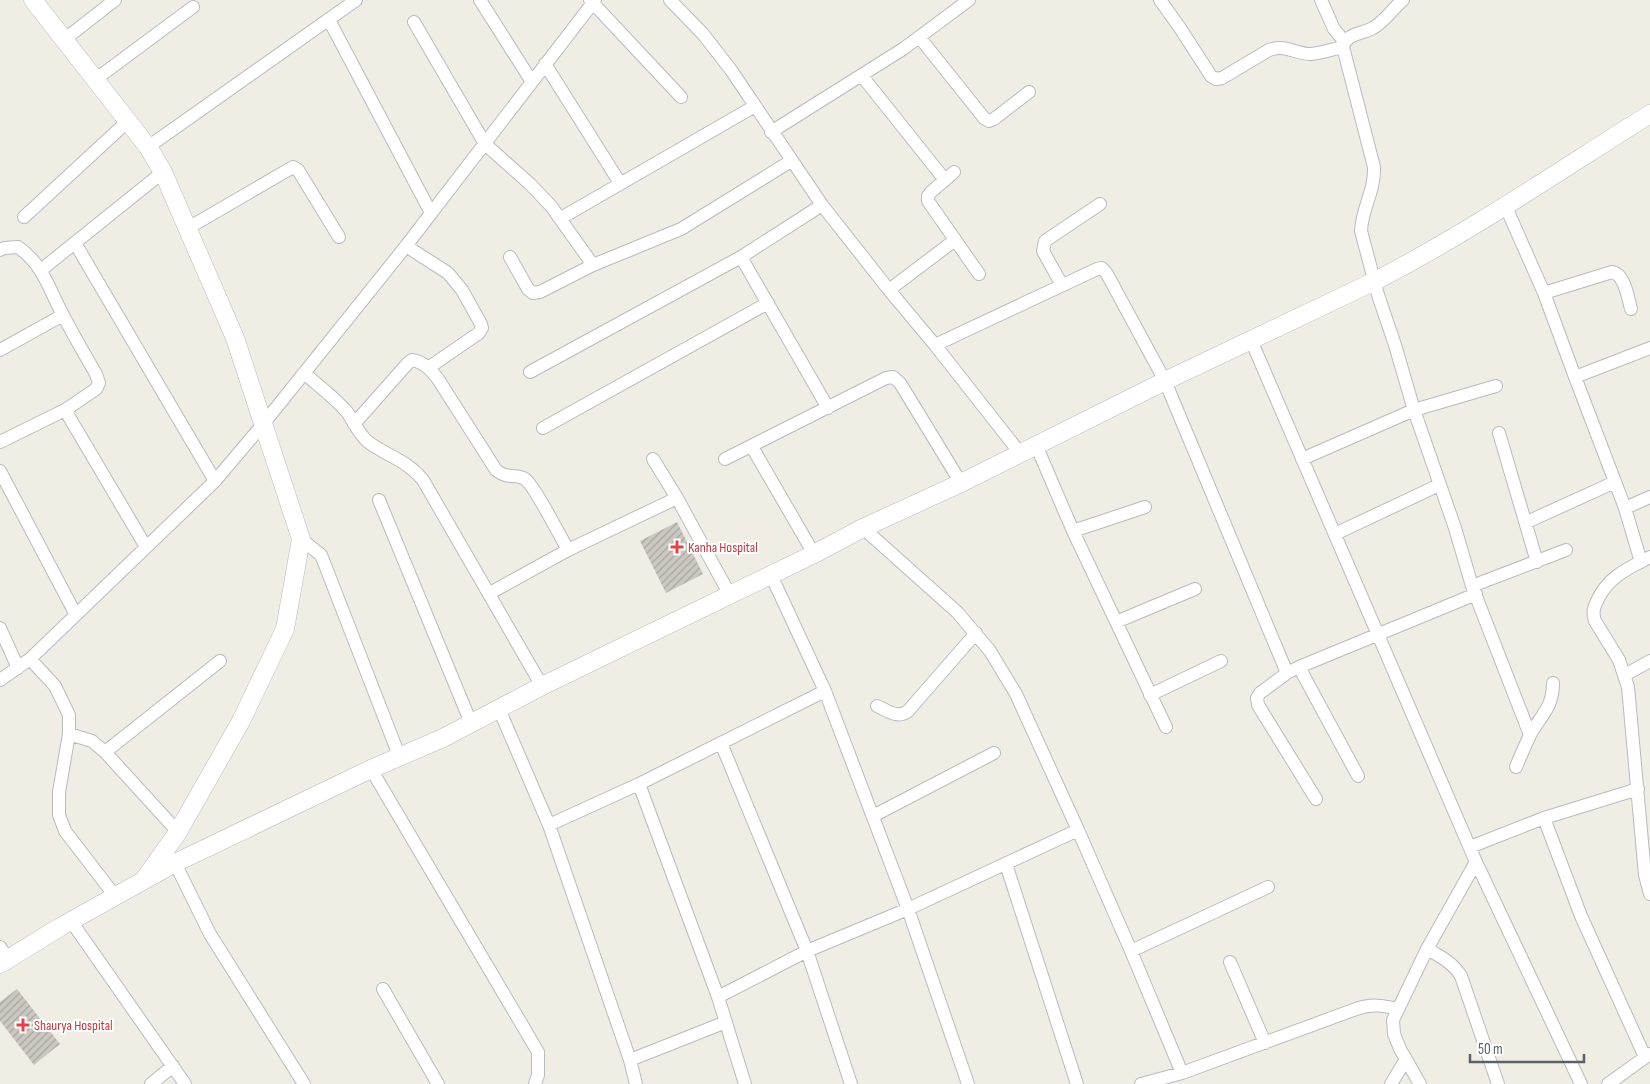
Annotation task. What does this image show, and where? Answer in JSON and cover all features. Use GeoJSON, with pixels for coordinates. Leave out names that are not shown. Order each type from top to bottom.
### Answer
{"type":"FeatureCollection","features":[{"type":"Feature","properties":{"kind":"main road"},"geometry":{"type":"LineString","coordinates":[[33,0],[148,147],[163,172],[235,338],[301,540],[285,629],[241,721],[178,832],[143,880]]}},
{"type":"Feature","properties":{"kind":"main road"},"geometry":{"type":"LineString","coordinates":[[3,957],[175,863],[371,769],[443,738],[542,686],[864,528],[961,483],[1165,380],[1375,281],[1505,205],[1650,114]]}},
{"type":"Feature","properties":{"kind":"street"},"geometry":{"type":"LineString","coordinates":[[64,39],[115,0]]}},
{"type":"Feature","properties":{"kind":"street"},"geometry":{"type":"LineString","coordinates":[[148,147],[356,0]]}},
{"type":"Feature","properties":{"kind":"street"},"geometry":{"type":"LineString","coordinates":[[480,0],[532,82]]}},
{"type":"Feature","properties":{"kind":"street"},"geometry":{"type":"LineString","coordinates":[[670,0],[716,50],[822,205],[1020,453]]}},
{"type":"Feature","properties":{"kind":"street"},"geometry":{"type":"LineString","coordinates":[[771,132],[920,38],[969,0]]}},
{"type":"Feature","properties":{"kind":"street"},"geometry":{"type":"LineString","coordinates":[[1160,0],[1210,76],[1216,79],[1222,78],[1276,47],[1284,47],[1312,54],[1344,44],[1351,36],[1372,29],[1380,24],[1403,0]]}},
{"type":"Feature","properties":{"kind":"street"},"geometry":{"type":"LineString","coordinates":[[1321,0],[1334,29],[1344,44],[1374,167],[1374,179],[1362,220],[1361,231],[1375,281],[1414,410],[1455,528],[1474,590],[1530,735]]}},
{"type":"Feature","properties":{"kind":"street"},"geometry":{"type":"LineString","coordinates":[[0,680],[30,659],[215,481],[304,374],[406,246],[593,1],[681,97]]}},
{"type":"Feature","properties":{"kind":"street"},"geometry":{"type":"LineString","coordinates":[[96,79],[193,7]]}},
{"type":"Feature","properties":{"kind":"street"},"geometry":{"type":"LineString","coordinates":[[329,20],[431,213]]}},
{"type":"Feature","properties":{"kind":"street"},"geometry":{"type":"LineString","coordinates":[[414,22],[485,144],[530,184],[561,218],[593,265]]}},
{"type":"Feature","properties":{"kind":"street"},"geometry":{"type":"LineString","coordinates":[[920,38],[984,118],[994,119],[1029,92]]}},
{"type":"Feature","properties":{"kind":"street"},"geometry":{"type":"LineString","coordinates":[[545,64],[620,183]]}},
{"type":"Feature","properties":{"kind":"street"},"geometry":{"type":"LineString","coordinates":[[862,76],[950,176],[931,192],[928,196],[928,201],[979,274]]}},
{"type":"Feature","properties":{"kind":"street"},"geometry":{"type":"LineString","coordinates":[[561,218],[755,106]]}},
{"type":"Feature","properties":{"kind":"street"},"geometry":{"type":"LineString","coordinates":[[24,217],[128,121]]}},
{"type":"Feature","properties":{"kind":"street"},"geometry":{"type":"LineString","coordinates":[[510,257],[528,289],[536,293],[593,265],[681,228],[792,161]]}},
{"type":"Feature","properties":{"kind":"street"},"geometry":{"type":"LineString","coordinates":[[188,228],[292,167],[298,170],[339,237]]}},
{"type":"Feature","properties":{"kind":"street"},"geometry":{"type":"LineString","coordinates":[[41,270],[163,172]]}},
{"type":"Feature","properties":{"kind":"street"},"geometry":{"type":"LineString","coordinates":[[1062,285],[1043,251],[1045,241],[1100,204]]}},
{"type":"Feature","properties":{"kind":"street"},"geometry":{"type":"LineString","coordinates":[[530,372],[742,257],[822,205]]}},
{"type":"Feature","properties":{"kind":"street"},"geometry":{"type":"LineString","coordinates":[[1505,205],[1544,293],[1645,559],[1608,582],[1594,607],[1593,614],[1595,621],[1618,660],[1628,687],[1644,874],[1650,894]]}},
{"type":"Feature","properties":{"kind":"street"},"geometry":{"type":"LineString","coordinates":[[889,290],[955,240]]}},
{"type":"Feature","properties":{"kind":"street"},"geometry":{"type":"LineString","coordinates":[[75,243],[215,481]]}},
{"type":"Feature","properties":{"kind":"street"},"geometry":{"type":"LineString","coordinates":[[406,246],[448,273],[462,290],[482,328],[479,333],[428,368]]}},
{"type":"Feature","properties":{"kind":"street"},"geometry":{"type":"LineString","coordinates":[[0,250],[18,247],[29,255],[41,270],[99,383],[96,389],[65,410],[0,442]]}},
{"type":"Feature","properties":{"kind":"street"},"geometry":{"type":"LineString","coordinates":[[742,257],[828,408]]}},
{"type":"Feature","properties":{"kind":"street"},"geometry":{"type":"LineString","coordinates":[[935,345],[1102,268],[1165,380],[1287,673]]}},
{"type":"Feature","properties":{"kind":"street"},"geometry":{"type":"LineString","coordinates":[[1544,293],[1616,272],[1620,276],[1631,309]]}},
{"type":"Feature","properties":{"kind":"street"},"geometry":{"type":"LineString","coordinates":[[543,428],[768,303]]}},
{"type":"Feature","properties":{"kind":"street"},"geometry":{"type":"LineString","coordinates":[[0,350],[63,315]]}},
{"type":"Feature","properties":{"kind":"street"},"geometry":{"type":"LineString","coordinates":[[1251,340],[1476,862],[1581,1084]]}},
{"type":"Feature","properties":{"kind":"street"},"geometry":{"type":"LineString","coordinates":[[1575,377],[1650,348]]}},
{"type":"Feature","properties":{"kind":"street"},"geometry":{"type":"LineString","coordinates":[[354,424],[408,363],[412,360],[418,361],[428,368],[452,398],[496,470],[507,477],[519,477],[530,484],[568,550]]}},
{"type":"Feature","properties":{"kind":"street"},"geometry":{"type":"LineString","coordinates":[[304,374],[340,404],[361,435],[369,442],[406,463],[423,480],[542,686]]}},
{"type":"Feature","properties":{"kind":"street"},"geometry":{"type":"LineString","coordinates":[[725,459],[886,378],[893,377],[900,383],[961,483]]}},
{"type":"Feature","properties":{"kind":"street"},"geometry":{"type":"LineString","coordinates":[[1302,460],[1414,410],[1496,386]]}},
{"type":"Feature","properties":{"kind":"street"},"geometry":{"type":"LineString","coordinates":[[65,410],[146,546]]}},
{"type":"Feature","properties":{"kind":"street"},"geometry":{"type":"LineString","coordinates":[[1499,433],[1538,562]]}},
{"type":"Feature","properties":{"kind":"street"},"geometry":{"type":"LineString","coordinates":[[752,446],[814,554]]}},
{"type":"Feature","properties":{"kind":"street"},"geometry":{"type":"LineString","coordinates":[[1036,446],[1073,531],[1166,727]]}},
{"type":"Feature","properties":{"kind":"street"},"geometry":{"type":"LineString","coordinates":[[654,459],[730,595]]}},
{"type":"Feature","properties":{"kind":"street"},"geometry":{"type":"LineString","coordinates":[[0,471],[76,614]]}},
{"type":"Feature","properties":{"kind":"street"},"geometry":{"type":"LineString","coordinates":[[1527,522],[1615,482]]}},
{"type":"Feature","properties":{"kind":"street"},"geometry":{"type":"LineString","coordinates":[[1335,534],[1440,485]]}},
{"type":"Feature","properties":{"kind":"street"},"geometry":{"type":"LineString","coordinates":[[1625,508],[1650,497]]}},
{"type":"Feature","properties":{"kind":"street"},"geometry":{"type":"LineString","coordinates":[[490,593],[568,550],[677,498]]}},
{"type":"Feature","properties":{"kind":"street"},"geometry":{"type":"LineString","coordinates":[[379,500],[471,723]]}},
{"type":"Feature","properties":{"kind":"street"},"geometry":{"type":"LineString","coordinates":[[1073,531],[1145,507]]}},
{"type":"Feature","properties":{"kind":"street"},"geometry":{"type":"LineString","coordinates":[[864,528],[957,612],[990,651],[1016,694],[1131,951],[1182,1073]]}},
{"type":"Feature","properties":{"kind":"street"},"geometry":{"type":"LineString","coordinates":[[301,540],[321,555],[326,564],[400,758]]}},
{"type":"Feature","properties":{"kind":"street"},"geometry":{"type":"LineString","coordinates":[[1316,799],[1258,704],[1257,698],[1260,693],[1299,666],[1378,635],[1566,550]]}},
{"type":"Feature","properties":{"kind":"street"},"geometry":{"type":"LineString","coordinates":[[771,575],[825,691],[908,909],[968,1084]]}},
{"type":"Feature","properties":{"kind":"street"},"geometry":{"type":"LineString","coordinates":[[1116,622],[1195,589]]}},
{"type":"Feature","properties":{"kind":"street"},"geometry":{"type":"LineString","coordinates":[[0,628],[18,668]]}},
{"type":"Feature","properties":{"kind":"street"},"geometry":{"type":"LineString","coordinates":[[877,706],[903,715],[976,633]]}},
{"type":"Feature","properties":{"kind":"street"},"geometry":{"type":"LineString","coordinates":[[30,659],[55,686],[69,715],[69,734],[59,792],[59,815],[65,831],[115,896]]}},
{"type":"Feature","properties":{"kind":"street"},"geometry":{"type":"LineString","coordinates":[[106,752],[220,661]]}},
{"type":"Feature","properties":{"kind":"street"},"geometry":{"type":"LineString","coordinates":[[1150,695],[1221,661]]}},
{"type":"Feature","properties":{"kind":"street"},"geometry":{"type":"LineString","coordinates":[[1625,675],[1650,661]]}},
{"type":"Feature","properties":{"kind":"street"},"geometry":{"type":"LineString","coordinates":[[1299,666],[1358,776]]}},
{"type":"Feature","properties":{"kind":"street"},"geometry":{"type":"LineString","coordinates":[[1516,767],[1530,735],[1550,703],[1553,694],[1553,683]]}},
{"type":"Feature","properties":{"kind":"street"},"geometry":{"type":"LineString","coordinates":[[549,825],[639,784],[825,691]]}},
{"type":"Feature","properties":{"kind":"street"},"geometry":{"type":"LineString","coordinates":[[499,709],[549,825],[630,1060],[636,1084]]}},
{"type":"Feature","properties":{"kind":"street"},"geometry":{"type":"LineString","coordinates":[[69,734],[92,742],[106,752],[178,832]]}},
{"type":"Feature","properties":{"kind":"street"},"geometry":{"type":"LineString","coordinates":[[721,743],[807,951],[851,1084]]}},
{"type":"Feature","properties":{"kind":"street"},"geometry":{"type":"LineString","coordinates":[[873,816],[994,753]]}},
{"type":"Feature","properties":{"kind":"street"},"geometry":{"type":"LineString","coordinates":[[371,769],[538,1052],[538,1076],[535,1084]]}},
{"type":"Feature","properties":{"kind":"street"},"geometry":{"type":"LineString","coordinates":[[639,784],[718,997],[745,1084]]}},
{"type":"Feature","properties":{"kind":"street"},"geometry":{"type":"LineString","coordinates":[[1470,847],[1544,818],[1638,790]]}},
{"type":"Feature","properties":{"kind":"street"},"geometry":{"type":"LineString","coordinates":[[1544,818],[1581,916],[1648,1056],[1608,1084]]}},
{"type":"Feature","properties":{"kind":"street"},"geometry":{"type":"LineString","coordinates":[[718,997],[807,951],[908,909],[1078,830]]}},
{"type":"Feature","properties":{"kind":"street"},"geometry":{"type":"LineString","coordinates":[[1420,1084],[1394,1034],[1393,1020],[1427,949],[1476,862]]}},
{"type":"Feature","properties":{"kind":"street"},"geometry":{"type":"LineString","coordinates":[[175,863],[210,934],[304,1084]]}},
{"type":"Feature","properties":{"kind":"street"},"geometry":{"type":"LineString","coordinates":[[1006,864],[1077,1084]]}},
{"type":"Feature","properties":{"kind":"street"},"geometry":{"type":"LineString","coordinates":[[1131,951],[1268,887]]}},
{"type":"Feature","properties":{"kind":"street"},"geometry":{"type":"LineString","coordinates":[[71,921],[185,1084]]}},
{"type":"Feature","properties":{"kind":"street"},"geometry":{"type":"LineString","coordinates":[[1427,949],[1456,968],[1461,976],[1498,1084]]}},
{"type":"Feature","properties":{"kind":"street"},"geometry":{"type":"LineString","coordinates":[[1230,962],[1265,1043]]}},
{"type":"Feature","properties":{"kind":"street"},"geometry":{"type":"LineString","coordinates":[[383,989],[438,1084]]}},
{"type":"Feature","properties":{"kind":"street"},"geometry":{"type":"LineString","coordinates":[[1141,1084],[1182,1073],[1370,1005],[1397,1009]]}},
{"type":"Feature","properties":{"kind":"street"},"geometry":{"type":"LineString","coordinates":[[630,1060],[726,1022]]}},
{"type":"Feature","properties":{"kind":"street"},"geometry":{"type":"LineString","coordinates":[[1391,1084],[1406,1060]]}},
{"type":"Feature","properties":{"kind":"street"},"geometry":{"type":"LineString","coordinates":[[151,1084],[172,1066]]}},
{"type":"Feature","properties":{"kind":"building"},"geometry":{"type":"Polygon","coordinates":[[[677,522],[703,574],[666,593],[640,541],[677,522]]]}},
{"type":"Feature","properties":{"kind":"building"},"geometry":{"type":"Polygon","coordinates":[[[17,989],[60,1044],[34,1065],[0,1021],[0,1002],[17,989]]]}},
{"type":"Feature","properties":{"kind":"place","name":"Kanha Hospital"},"geometry":{"type":"Point","coordinates":[677,547]}},
{"type":"Feature","properties":{"kind":"place","name":"Shaurya Hospital"},"geometry":{"type":"Point","coordinates":[23,1025]}}]}
